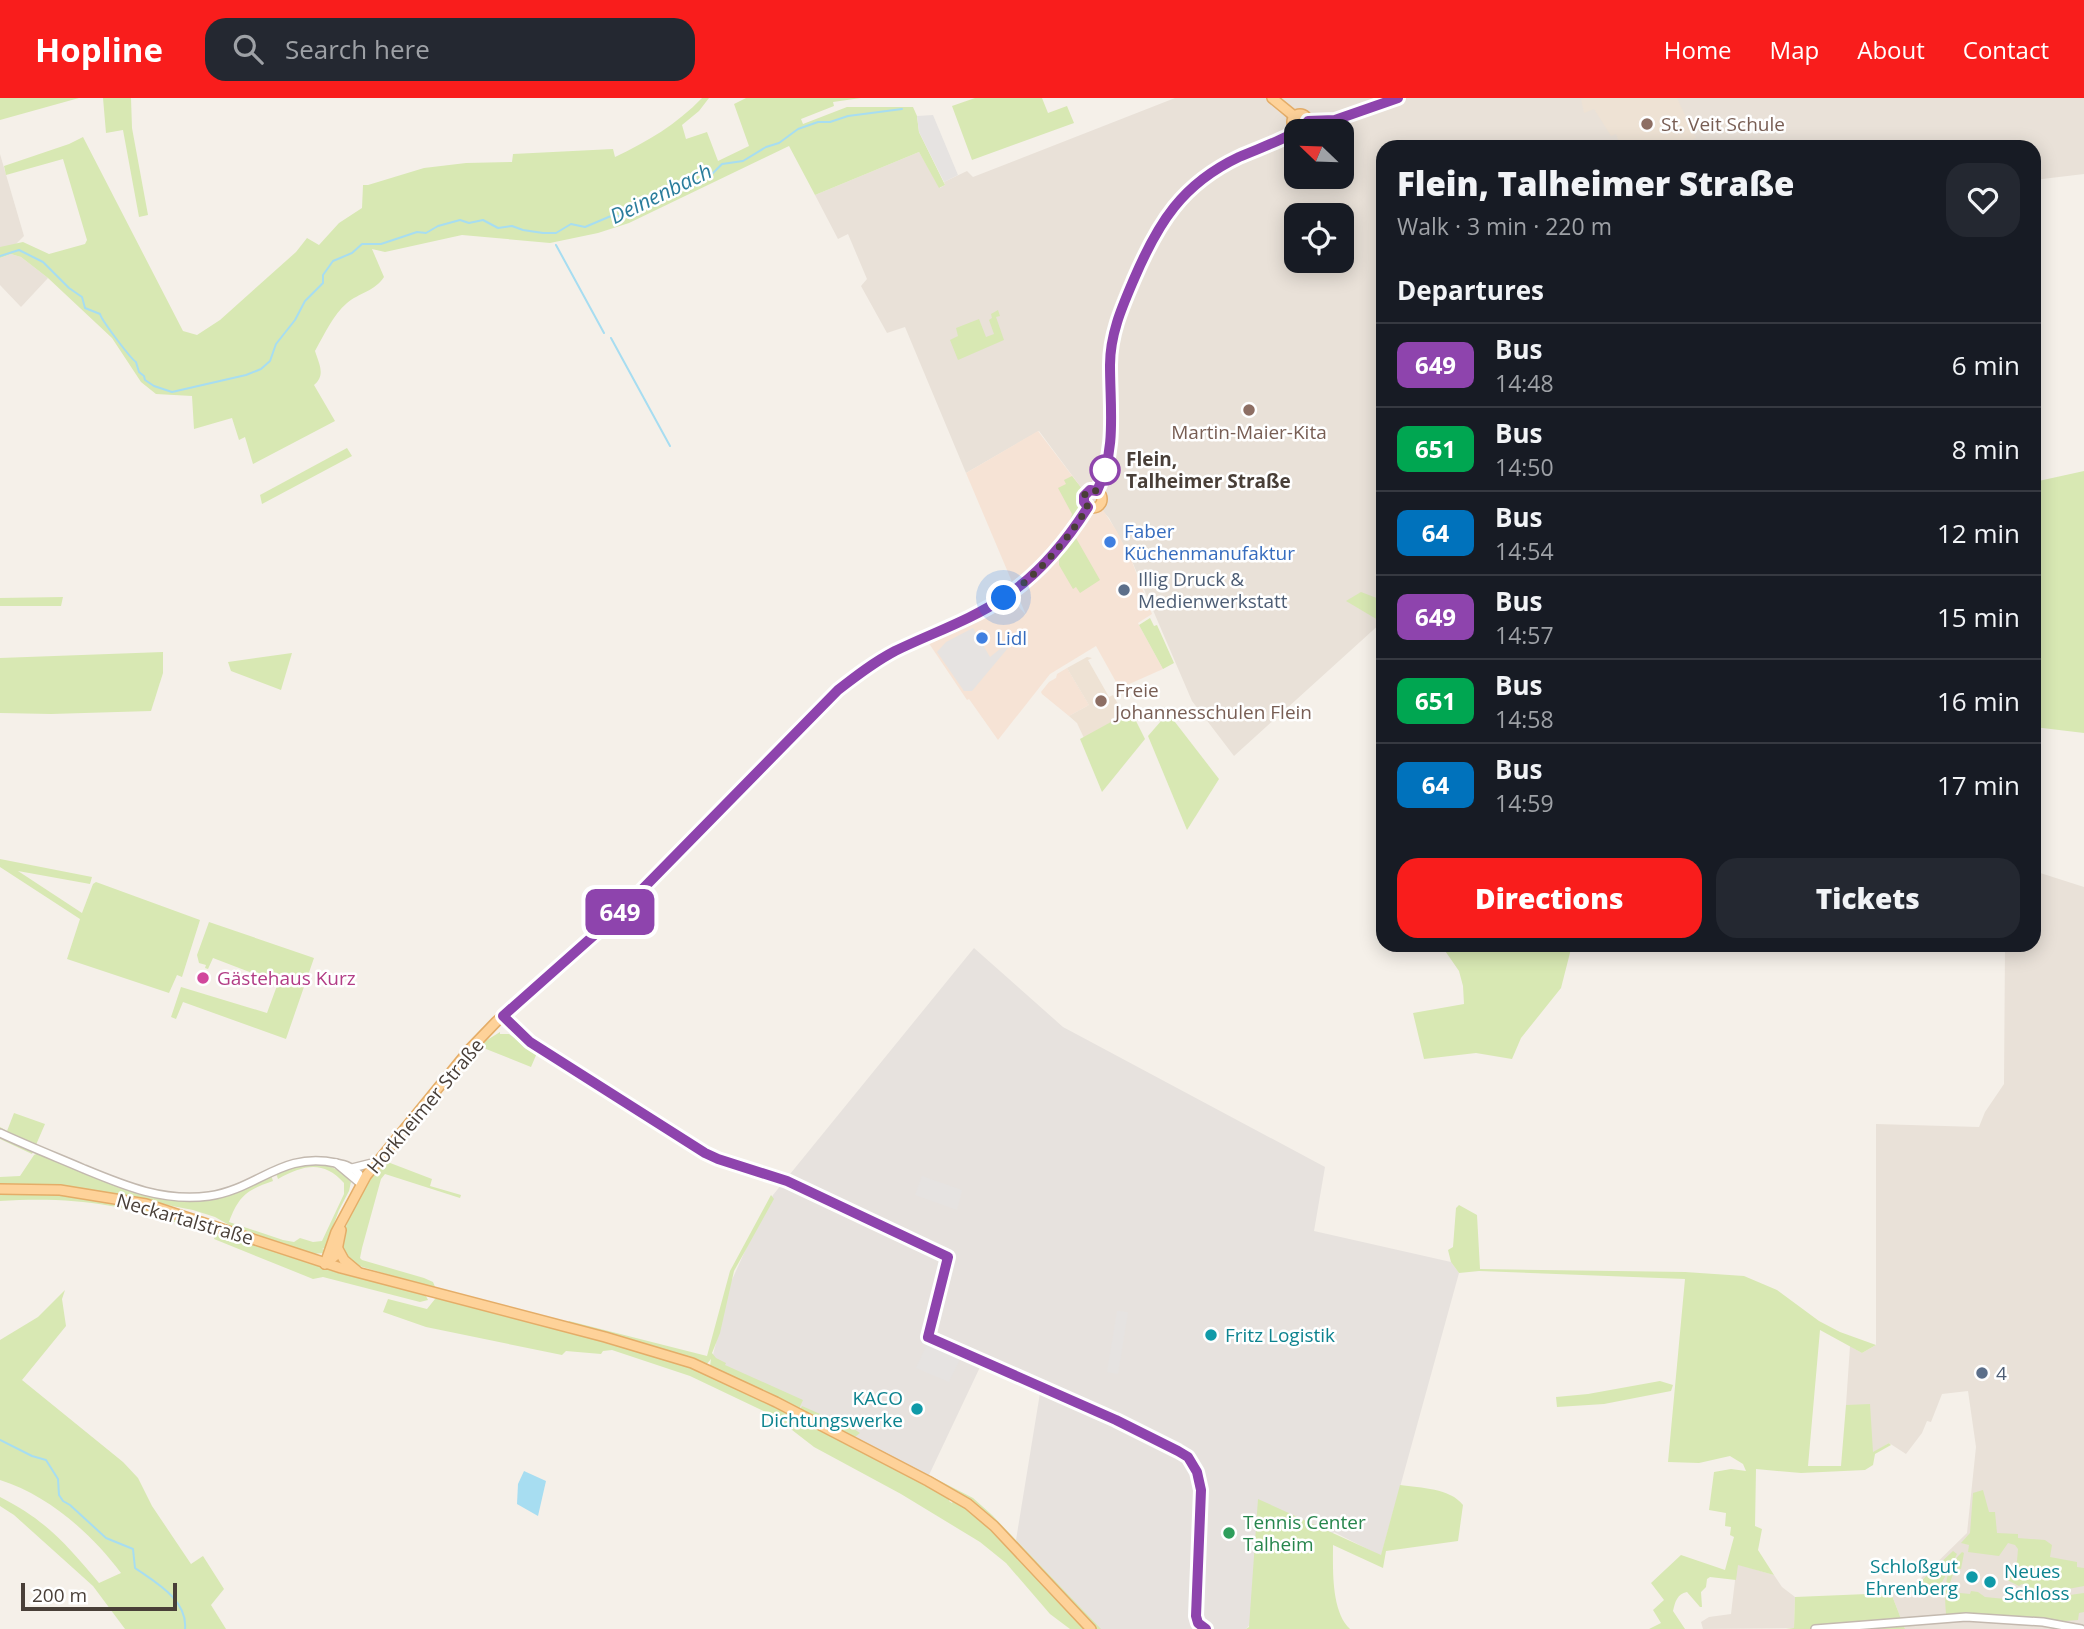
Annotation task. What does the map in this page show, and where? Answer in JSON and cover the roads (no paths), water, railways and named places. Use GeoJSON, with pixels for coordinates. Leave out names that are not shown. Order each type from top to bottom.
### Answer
{"type":"FeatureCollection","features":[{"type":"Feature","properties":{"kind":"main road"},"geometry":{"type":"LineString","coordinates":[[1272,98],[1294,116]]}},
{"type":"Feature","properties":{"kind":"main road"},"geometry":{"type":"LineString","coordinates":[[1338,119],[1398,98]]}},
{"type":"Feature","properties":{"kind":"main road"},"geometry":{"type":"LineString","coordinates":[[1294,116],[1303,114],[1307,119]]}},
{"type":"Feature","properties":{"kind":"main road","name":"Horkheimer Straße"},"geometry":{"type":"LineString","coordinates":[[326,1264],[336,1233],[361,1184],[376,1162],[480,1038],[604,927],[838,690],[894,652],[962,622],[1018,588],[1057,551],[1088,507],[1084,502],[1085,494],[1090,490],[1097,491],[1105,471],[1111,443],[1111,341],[1125,300],[1154,235],[1170,210],[1202,180],[1240,157],[1284,138]]}},
{"type":"Feature","properties":{"kind":"main road","name":"Neckartalstraße"},"geometry":{"type":"LineString","coordinates":[[0,1189],[60,1191],[146,1204],[326,1264],[669,1356],[720,1375],[928,1480],[968,1504],[994,1526],[1091,1629]]}},
{"type":"Feature","properties":{"kind":"main road","name":"Horkheimer Straße"},"geometry":{"type":"LineString","coordinates":[[326,1264],[333,1260],[338,1249],[342,1225]]}},
{"type":"Feature","properties":{"kind":"main road"},"geometry":{"type":"LineString","coordinates":[[338,1249],[344,1260],[361,1274]]}},
{"type":"Feature","properties":{"kind":"street"},"geometry":{"type":"LineString","coordinates":[[0,1133],[138,1190],[176,1197],[211,1196],[299,1161],[320,1160],[352,1168],[360,1176],[361,1184]]}},
{"type":"Feature","properties":{"kind":"street"},"geometry":{"type":"LineString","coordinates":[[352,1168],[376,1162]]}},
{"type":"Feature","properties":{"kind":"street"},"geometry":{"type":"LineString","coordinates":[[336,1163],[361,1184]]}},
{"type":"Feature","properties":{"kind":"street"},"geometry":{"type":"LineString","coordinates":[[1815,1629],[1966,1617],[2030,1621],[2081,1629]]}},
{"type":"Feature","properties":{"kind":"water"},"geometry":{"type":"Polygon","coordinates":[[[524,1471],[546,1481],[538,1516],[517,1504],[518,1484],[524,1471]]]}},
{"type":"Feature","properties":{"kind":"waterway","name":"Deinenbach"},"geometry":{"type":"LineString","coordinates":[[0,256],[19,250],[43,262],[82,297],[85,308],[100,314],[136,362],[145,380],[172,392],[261,369],[270,361],[276,344],[295,320],[305,301],[323,283],[323,275],[333,261],[352,253],[362,244],[381,244],[417,232],[426,233],[438,226],[460,220],[469,223],[483,220],[498,228],[512,226],[543,233],[556,233],[571,224],[585,227],[643,206],[685,182],[697,181],[713,173],[722,164],[743,161],[766,147],[779,143],[798,129],[848,116],[902,109]]}},
{"type":"Feature","properties":{"kind":"waterway"},"geometry":{"type":"LineString","coordinates":[[556,245],[604,333]]}},
{"type":"Feature","properties":{"kind":"waterway"},"geometry":{"type":"LineString","coordinates":[[611,338],[670,446]]}},
{"type":"Feature","properties":{"kind":"waterway"},"geometry":{"type":"LineString","coordinates":[[0,1440],[46,1460],[58,1479],[59,1495],[63,1501],[106,1538],[133,1549],[135,1568],[176,1601],[185,1619],[185,1629]]}},
{"type":"Feature","properties":{"kind":"place","name":"St. Veit Schule"},"geometry":{"type":"Point","coordinates":[1647,124]}},
{"type":"Feature","properties":{"kind":"place","name":"Martin-Maier-Kita"},"geometry":{"type":"Point","coordinates":[1249,410]}},
{"type":"Feature","properties":{"kind":"place","name":"Flein, Talheimer Straße"},"geometry":{"type":"Point","coordinates":[1105,470]}},
{"type":"Feature","properties":{"kind":"place","name":"Faber Küchenmanufaktur"},"geometry":{"type":"Point","coordinates":[1110,542]}},
{"type":"Feature","properties":{"kind":"place","name":"Illig Druck & Medienwerkstatt"},"geometry":{"type":"Point","coordinates":[1124,590]}},
{"type":"Feature","properties":{"kind":"place","name":"Lidl"},"geometry":{"type":"Point","coordinates":[982,638]}},
{"type":"Feature","properties":{"kind":"place","name":"Freie Johannesschulen Flein"},"geometry":{"type":"Point","coordinates":[1101,701]}},
{"type":"Feature","properties":{"kind":"place","name":"Gästehaus Kurz"},"geometry":{"type":"Point","coordinates":[203,978]}},
{"type":"Feature","properties":{"kind":"place","name":"Fritz Logistik"},"geometry":{"type":"Point","coordinates":[1211,1335]}},
{"type":"Feature","properties":{"kind":"place","name":"4"},"geometry":{"type":"Point","coordinates":[1982,1373]}},
{"type":"Feature","properties":{"kind":"place","name":"KACO Dichtungswerke"},"geometry":{"type":"Point","coordinates":[917,1409]}},
{"type":"Feature","properties":{"kind":"place","name":"Tennis Center Talheim"},"geometry":{"type":"Point","coordinates":[1229,1533]}},
{"type":"Feature","properties":{"kind":"place","name":"Schloßgut Ehrenberg"},"geometry":{"type":"Point","coordinates":[1972,1577]}},
{"type":"Feature","properties":{"kind":"place","name":"Neues Schloss"},"geometry":{"type":"Point","coordinates":[1990,1582]}}]}
